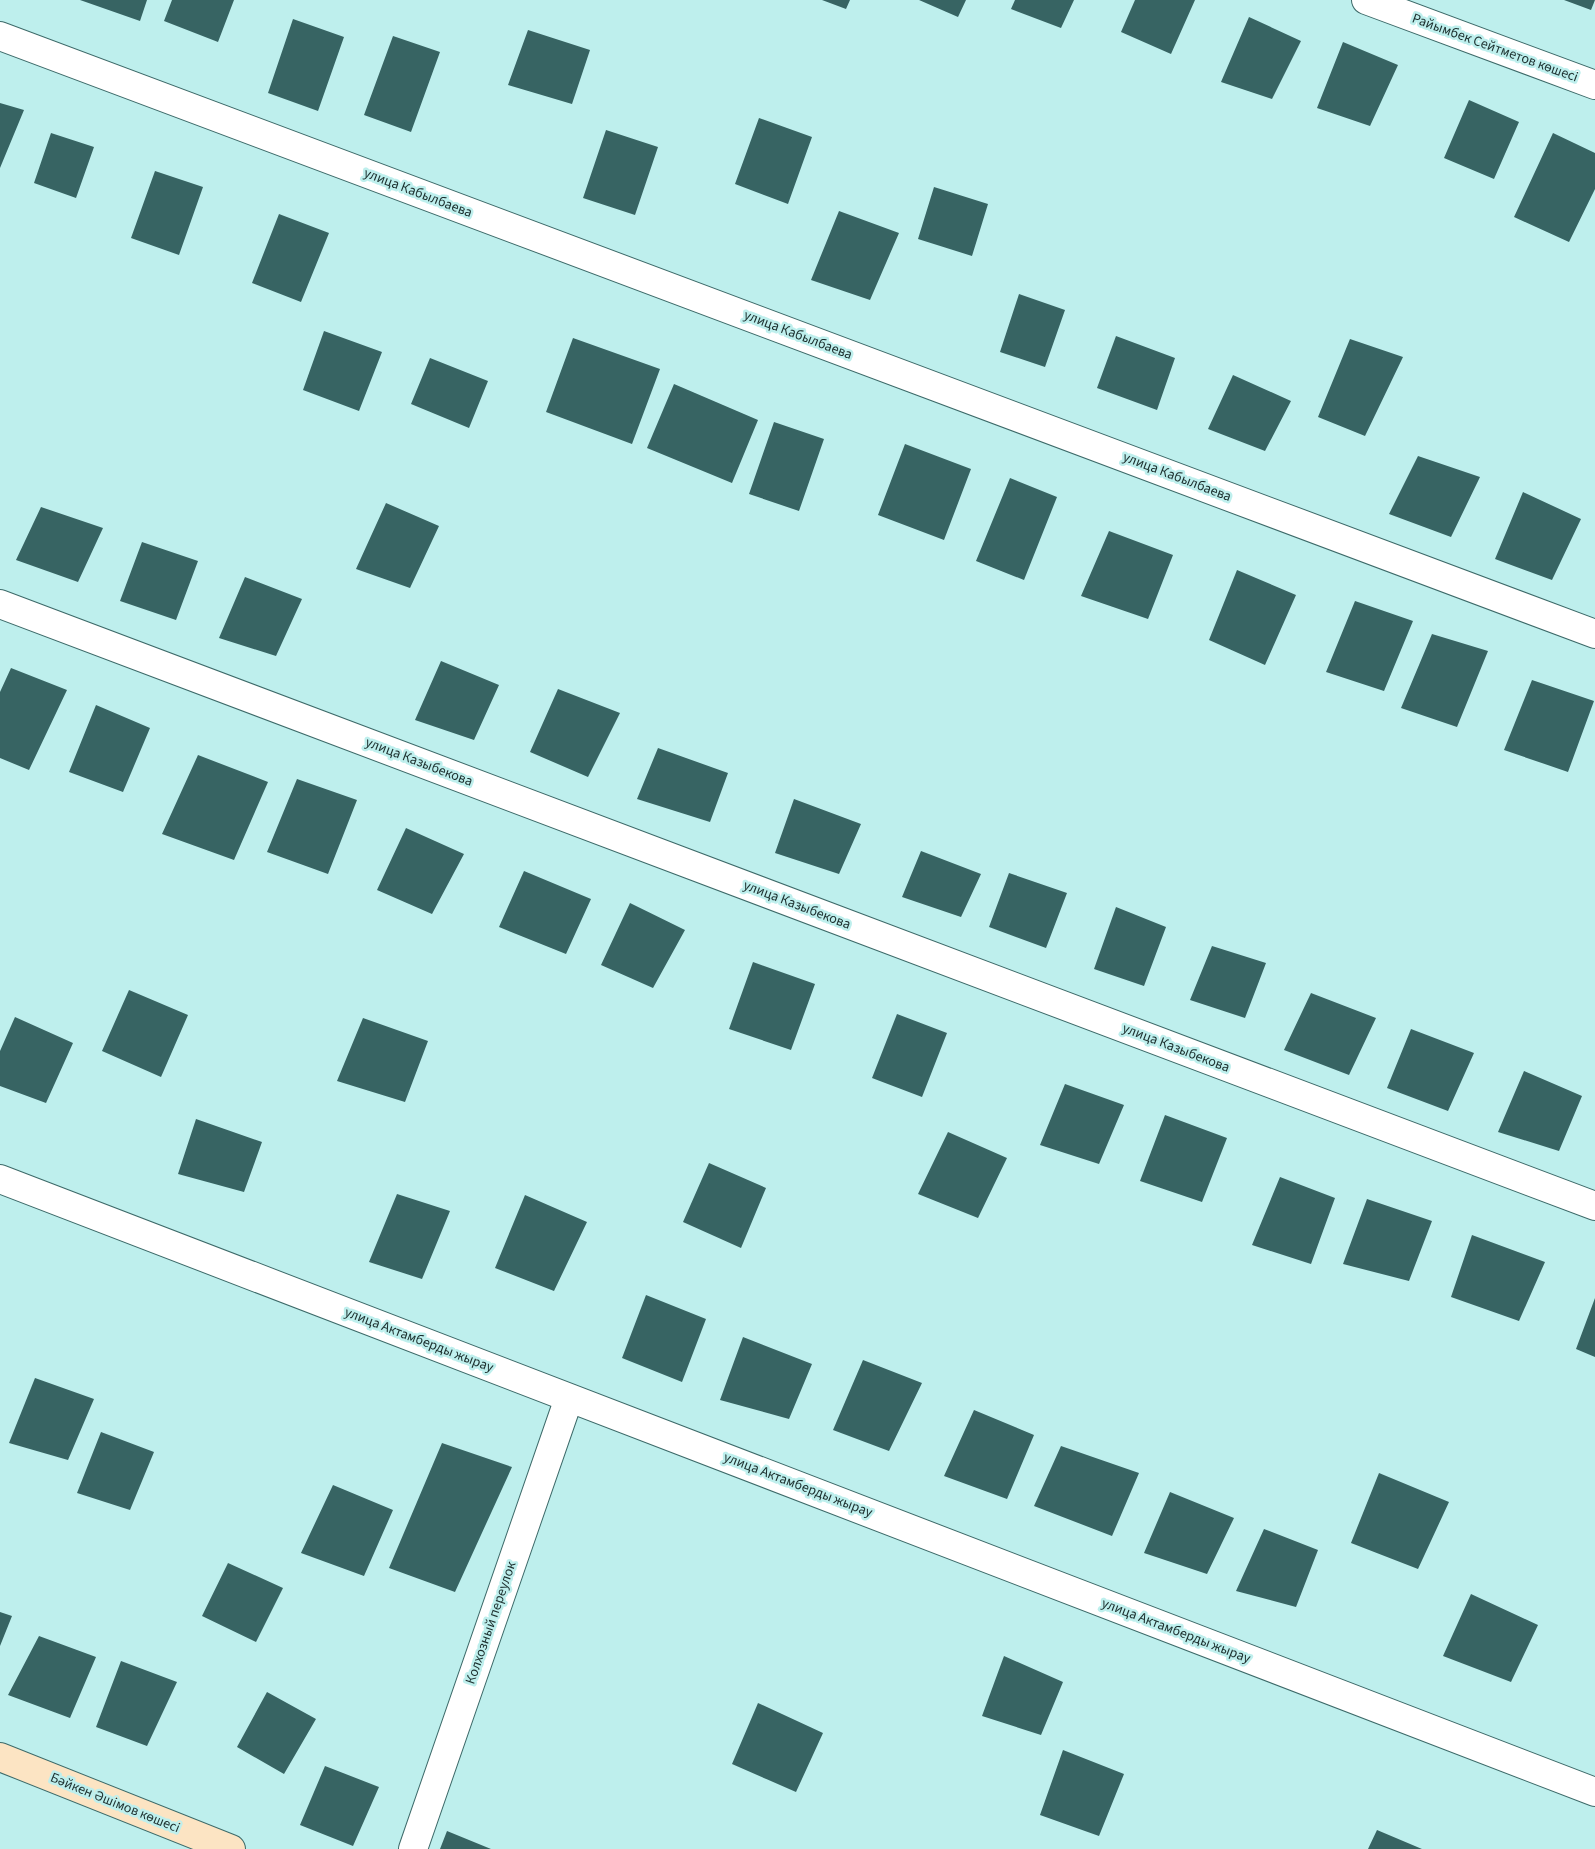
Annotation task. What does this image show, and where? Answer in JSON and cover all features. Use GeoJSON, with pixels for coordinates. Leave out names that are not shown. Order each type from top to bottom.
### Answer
{"type":"FeatureCollection","features":[{"type":"Feature","properties":{"kind":"main road","name":"Бәйкен Әшімов көшесі"},"geometry":{"type":"LineString","coordinates":[[0,1757],[231,1849]]}},
{"type":"Feature","properties":{"kind":"street","name":"Райымбек Сейтметов көшесі"},"geometry":{"type":"LineString","coordinates":[[1366,0],[1595,85]]}},
{"type":"Feature","properties":{"kind":"street","name":"улица Кабылбаева"},"geometry":{"type":"LineString","coordinates":[[0,36],[1595,634]]}},
{"type":"Feature","properties":{"kind":"street","name":"улица Казыбекова"},"geometry":{"type":"LineString","coordinates":[[0,604],[1595,1206]]}},
{"type":"Feature","properties":{"kind":"street","name":"улица Актамберды жырау"},"geometry":{"type":"LineString","coordinates":[[0,1179],[1595,1792]]}},
{"type":"Feature","properties":{"kind":"street","name":"Колхозный переулок"},"geometry":{"type":"LineString","coordinates":[[414,1849],[569,1398]]}},
{"type":"Feature","properties":{"kind":"building"},"geometry":{"type":"Polygon","coordinates":[[[80,0],[147,0],[140,21],[80,0]]]}},
{"type":"Feature","properties":{"kind":"building"},"geometry":{"type":"Polygon","coordinates":[[[172,0],[234,0],[218,42],[164,21],[172,0]]]}},
{"type":"Feature","properties":{"kind":"building"},"geometry":{"type":"Polygon","coordinates":[[[822,0],[850,0],[846,9],[822,0]]]}},
{"type":"Feature","properties":{"kind":"building"},"geometry":{"type":"Polygon","coordinates":[[[919,0],[966,0],[958,17],[919,0]]]}},
{"type":"Feature","properties":{"kind":"building"},"geometry":{"type":"Polygon","coordinates":[[[1015,0],[1074,0],[1061,28],[1011,9],[1015,0]]]}},
{"type":"Feature","properties":{"kind":"building"},"geometry":{"type":"Polygon","coordinates":[[[1135,0],[1195,0],[1171,54],[1121,32],[1135,0]]]}},
{"type":"Feature","properties":{"kind":"building"},"geometry":{"type":"Polygon","coordinates":[[[1564,0],[1595,0],[1591,10],[1564,0]]]}},
{"type":"Feature","properties":{"kind":"building"},"geometry":{"type":"Polygon","coordinates":[[[1249,17],[1301,41],[1272,99],[1221,82],[1249,17]]]}},
{"type":"Feature","properties":{"kind":"building"},"geometry":{"type":"Polygon","coordinates":[[[293,19],[344,37],[318,111],[268,93],[293,19]]]}},
{"type":"Feature","properties":{"kind":"building"},"geometry":{"type":"Polygon","coordinates":[[[528,30],[590,50],[572,104],[508,85],[528,30]]]}},
{"type":"Feature","properties":{"kind":"building"},"geometry":{"type":"Polygon","coordinates":[[[393,36],[440,52],[411,132],[364,115],[393,36]]]}},
{"type":"Feature","properties":{"kind":"building"},"geometry":{"type":"Polygon","coordinates":[[[1343,42],[1398,65],[1370,126],[1317,108],[1343,42]]]}},
{"type":"Feature","properties":{"kind":"building"},"geometry":{"type":"Polygon","coordinates":[[[1469,100],[1519,122],[1494,179],[1444,158],[1469,100]]]}},
{"type":"Feature","properties":{"kind":"building"},"geometry":{"type":"Polygon","coordinates":[[[0,103],[24,110],[0,168],[0,103]]]}},
{"type":"Feature","properties":{"kind":"building"},"geometry":{"type":"Polygon","coordinates":[[[759,118],[812,137],[788,204],[735,184],[759,118]]]}},
{"type":"Feature","properties":{"kind":"building"},"geometry":{"type":"Polygon","coordinates":[[[606,130],[658,147],[635,215],[583,198],[606,130]]]}},
{"type":"Feature","properties":{"kind":"building"},"geometry":{"type":"Polygon","coordinates":[[[51,133],[94,147],[76,198],[34,183],[51,133]]]}},
{"type":"Feature","properties":{"kind":"building"},"geometry":{"type":"Polygon","coordinates":[[[1553,133],[1595,153],[1595,189],[1569,242],[1514,217],[1553,133]]]}},
{"type":"Feature","properties":{"kind":"building"},"geometry":{"type":"Polygon","coordinates":[[[155,171],[203,187],[179,255],[131,238],[155,171]]]}},
{"type":"Feature","properties":{"kind":"building"},"geometry":{"type":"Polygon","coordinates":[[[934,187],[988,204],[972,256],[918,239],[934,187]]]}},
{"type":"Feature","properties":{"kind":"building"},"geometry":{"type":"Polygon","coordinates":[[[839,211],[899,233],[870,300],[811,280],[839,211]]]}},
{"type":"Feature","properties":{"kind":"building"},"geometry":{"type":"Polygon","coordinates":[[[279,214],[329,233],[301,302],[252,283],[279,214]]]}},
{"type":"Feature","properties":{"kind":"building"},"geometry":{"type":"Polygon","coordinates":[[[1019,294],[1065,310],[1045,367],[1000,352],[1019,294]]]}},
{"type":"Feature","properties":{"kind":"building"},"geometry":{"type":"Polygon","coordinates":[[[324,331],[382,352],[359,411],[303,390],[324,331]]]}},
{"type":"Feature","properties":{"kind":"building"},"geometry":{"type":"Polygon","coordinates":[[[1116,336],[1175,358],[1157,410],[1097,388],[1116,336]]]}},
{"type":"Feature","properties":{"kind":"building"},"geometry":{"type":"Polygon","coordinates":[[[573,338],[660,369],[632,444],[546,412],[573,338]]]}},
{"type":"Feature","properties":{"kind":"building"},"geometry":{"type":"Polygon","coordinates":[[[1350,339],[1403,357],[1365,436],[1318,417],[1350,339]]]}},
{"type":"Feature","properties":{"kind":"building"},"geometry":{"type":"Polygon","coordinates":[[[430,358],[488,381],[469,428],[411,404],[430,358]]]}},
{"type":"Feature","properties":{"kind":"building"},"geometry":{"type":"Polygon","coordinates":[[[1233,375],[1291,401],[1265,451],[1208,429],[1233,375]]]}},
{"type":"Feature","properties":{"kind":"building"},"geometry":{"type":"Polygon","coordinates":[[[674,384],[758,420],[732,483],[647,448],[674,384]]]}},
{"type":"Feature","properties":{"kind":"building"},"geometry":{"type":"Polygon","coordinates":[[[774,422],[824,439],[799,511],[749,494],[774,422]]]}},
{"type":"Feature","properties":{"kind":"building"},"geometry":{"type":"Polygon","coordinates":[[[905,444],[971,469],[944,540],[878,515],[905,444]]]}},
{"type":"Feature","properties":{"kind":"building"},"geometry":{"type":"Polygon","coordinates":[[[1418,456],[1480,477],[1451,537],[1389,514],[1418,456]]]}},
{"type":"Feature","properties":{"kind":"building"},"geometry":{"type":"Polygon","coordinates":[[[1010,478],[1057,497],[1024,580],[976,561],[1010,478]]]}},
{"type":"Feature","properties":{"kind":"building"},"geometry":{"type":"Polygon","coordinates":[[[1523,492],[1581,519],[1552,580],[1495,559],[1523,492]]]}},
{"type":"Feature","properties":{"kind":"building"},"geometry":{"type":"Polygon","coordinates":[[[386,503],[439,526],[410,588],[356,569],[386,503]]]}},
{"type":"Feature","properties":{"kind":"building"},"geometry":{"type":"Polygon","coordinates":[[[41,507],[103,528],[78,582],[16,560],[41,507]]]}},
{"type":"Feature","properties":{"kind":"building"},"geometry":{"type":"Polygon","coordinates":[[[1109,531],[1173,555],[1148,619],[1081,596],[1109,531]]]}},
{"type":"Feature","properties":{"kind":"building"},"geometry":{"type":"Polygon","coordinates":[[[142,542],[198,561],[176,620],[120,601],[142,542]]]}},
{"type":"Feature","properties":{"kind":"building"},"geometry":{"type":"Polygon","coordinates":[[[1237,570],[1296,595],[1265,665],[1209,640],[1237,570]]]}},
{"type":"Feature","properties":{"kind":"building"},"geometry":{"type":"Polygon","coordinates":[[[245,577],[302,599],[276,656],[219,638],[245,577]]]}},
{"type":"Feature","properties":{"kind":"building"},"geometry":{"type":"Polygon","coordinates":[[[1355,601],[1413,621],[1384,691],[1326,672],[1355,601]]]}},
{"type":"Feature","properties":{"kind":"building"},"geometry":{"type":"Polygon","coordinates":[[[1432,634],[1488,651],[1457,727],[1401,708],[1432,634]]]}},
{"type":"Feature","properties":{"kind":"building"},"geometry":{"type":"Polygon","coordinates":[[[441,661],[499,685],[474,740],[415,720],[441,661]]]}},
{"type":"Feature","properties":{"kind":"building"},"geometry":{"type":"Polygon","coordinates":[[[11,668],[67,690],[29,770],[0,758],[0,692],[11,668]]]}},
{"type":"Feature","properties":{"kind":"building"},"geometry":{"type":"Polygon","coordinates":[[[1532,680],[1594,701],[1568,772],[1504,750],[1532,680]]]}},
{"type":"Feature","properties":{"kind":"building"},"geometry":{"type":"Polygon","coordinates":[[[558,689],[620,713],[588,777],[530,752],[558,689]]]}},
{"type":"Feature","properties":{"kind":"building"},"geometry":{"type":"Polygon","coordinates":[[[96,705],[150,728],[123,792],[69,772],[96,705]]]}},
{"type":"Feature","properties":{"kind":"building"},"geometry":{"type":"Polygon","coordinates":[[[658,748],[728,773],[710,822],[637,799],[658,748]]]}},
{"type":"Feature","properties":{"kind":"building"},"geometry":{"type":"Polygon","coordinates":[[[198,755],[268,782],[234,860],[162,834],[198,755]]]}},
{"type":"Feature","properties":{"kind":"building"},"geometry":{"type":"Polygon","coordinates":[[[297,779],[357,800],[328,874],[267,852],[297,779]]]}},
{"type":"Feature","properties":{"kind":"building"},"geometry":{"type":"Polygon","coordinates":[[[794,799],[861,824],[839,874],[775,853],[794,799]]]}},
{"type":"Feature","properties":{"kind":"building"},"geometry":{"type":"Polygon","coordinates":[[[406,828],[464,854],[432,914],[377,890],[406,828]]]}},
{"type":"Feature","properties":{"kind":"building"},"geometry":{"type":"Polygon","coordinates":[[[921,851],[981,874],[961,917],[902,897],[921,851]]]}},
{"type":"Feature","properties":{"kind":"building"},"geometry":{"type":"Polygon","coordinates":[[[524,871],[591,899],[566,954],[499,927],[524,871]]]}},
{"type":"Feature","properties":{"kind":"building"},"geometry":{"type":"Polygon","coordinates":[[[1009,873],[1067,893],[1046,948],[989,927],[1009,873]]]}},
{"type":"Feature","properties":{"kind":"building"},"geometry":{"type":"Polygon","coordinates":[[[630,903],[685,930],[653,988],[601,965],[630,903]]]}},
{"type":"Feature","properties":{"kind":"building"},"geometry":{"type":"Polygon","coordinates":[[[1116,907],[1166,927],[1144,986],[1094,969],[1116,907]]]}},
{"type":"Feature","properties":{"kind":"building"},"geometry":{"type":"Polygon","coordinates":[[[1212,946],[1266,963],[1245,1018],[1190,1000],[1212,946]]]}},
{"type":"Feature","properties":{"kind":"building"},"geometry":{"type":"Polygon","coordinates":[[[753,962],[815,984],[791,1050],[729,1029],[753,962]]]}},
{"type":"Feature","properties":{"kind":"building"},"geometry":{"type":"Polygon","coordinates":[[[129,990],[188,1015],[161,1077],[102,1051],[129,990]]]}},
{"type":"Feature","properties":{"kind":"building"},"geometry":{"type":"Polygon","coordinates":[[[1311,993],[1376,1018],[1349,1075],[1284,1050],[1311,993]]]}},
{"type":"Feature","properties":{"kind":"building"},"geometry":{"type":"Polygon","coordinates":[[[897,1014],[947,1033],[922,1097],[872,1078],[897,1014]]]}},
{"type":"Feature","properties":{"kind":"building"},"geometry":{"type":"Polygon","coordinates":[[[15,1017],[73,1043],[46,1103],[0,1086],[0,1051],[15,1017]]]}},
{"type":"Feature","properties":{"kind":"building"},"geometry":{"type":"Polygon","coordinates":[[[363,1018],[428,1041],[405,1102],[337,1081],[363,1018]]]}},
{"type":"Feature","properties":{"kind":"building"},"geometry":{"type":"Polygon","coordinates":[[[1411,1029],[1474,1053],[1448,1111],[1387,1088],[1411,1029]]]}},
{"type":"Feature","properties":{"kind":"building"},"geometry":{"type":"Polygon","coordinates":[[[1524,1071],[1582,1096],[1559,1151],[1498,1132],[1524,1071]]]}},
{"type":"Feature","properties":{"kind":"building"},"geometry":{"type":"Polygon","coordinates":[[[1065,1084],[1124,1105],[1099,1164],[1040,1145],[1065,1084]]]}},
{"type":"Feature","properties":{"kind":"building"},"geometry":{"type":"Polygon","coordinates":[[[1165,1115],[1227,1138],[1202,1202],[1140,1181],[1165,1115]]]}},
{"type":"Feature","properties":{"kind":"building"},"geometry":{"type":"Polygon","coordinates":[[[196,1119],[262,1142],[244,1192],[178,1174],[196,1119]]]}},
{"type":"Feature","properties":{"kind":"building"},"geometry":{"type":"Polygon","coordinates":[[[948,1132],[1007,1158],[978,1218],[918,1194],[948,1132]]]}},
{"type":"Feature","properties":{"kind":"building"},"geometry":{"type":"Polygon","coordinates":[[[709,1163],[766,1188],[741,1248],[683,1222],[709,1163]]]}},
{"type":"Feature","properties":{"kind":"building"},"geometry":{"type":"Polygon","coordinates":[[[1280,1177],[1335,1198],[1311,1264],[1252,1245],[1280,1177]]]}},
{"type":"Feature","properties":{"kind":"building"},"geometry":{"type":"Polygon","coordinates":[[[397,1194],[450,1211],[422,1279],[369,1262],[397,1194]]]}},
{"type":"Feature","properties":{"kind":"building"},"geometry":{"type":"Polygon","coordinates":[[[525,1195],[587,1222],[554,1291],[495,1268],[525,1195]]]}},
{"type":"Feature","properties":{"kind":"building"},"geometry":{"type":"Polygon","coordinates":[[[1367,1199],[1432,1221],[1409,1281],[1343,1264],[1367,1199]]]}},
{"type":"Feature","properties":{"kind":"building"},"geometry":{"type":"Polygon","coordinates":[[[1472,1235],[1545,1262],[1519,1321],[1451,1297],[1472,1235]]]}},
{"type":"Feature","properties":{"kind":"building"},"geometry":{"type":"Polygon","coordinates":[[[646,1295],[706,1319],[682,1382],[622,1358],[646,1295]]]}},
{"type":"Feature","properties":{"kind":"building"},"geometry":{"type":"Polygon","coordinates":[[[1595,1298],[1595,1357],[1576,1349],[1595,1298]]]}},
{"type":"Feature","properties":{"kind":"building"},"geometry":{"type":"Polygon","coordinates":[[[743,1337],[812,1364],[789,1419],[720,1400],[743,1337]]]}},
{"type":"Feature","properties":{"kind":"building"},"geometry":{"type":"Polygon","coordinates":[[[863,1360],[922,1383],[889,1451],[833,1430],[863,1360]]]}},
{"type":"Feature","properties":{"kind":"building"},"geometry":{"type":"Polygon","coordinates":[[[35,1378],[94,1399],[68,1460],[9,1443],[35,1378]]]}},
{"type":"Feature","properties":{"kind":"building"},"geometry":{"type":"Polygon","coordinates":[[[974,1410],[1034,1435],[1007,1499],[944,1476],[974,1410]]]}},
{"type":"Feature","properties":{"kind":"building"},"geometry":{"type":"Polygon","coordinates":[[[101,1432],[154,1452],[130,1510],[77,1493],[101,1432]]]}},
{"type":"Feature","properties":{"kind":"building"},"geometry":{"type":"Polygon","coordinates":[[[442,1443],[512,1467],[455,1592],[389,1568],[442,1443]]]}},
{"type":"Feature","properties":{"kind":"building"},"geometry":{"type":"Polygon","coordinates":[[[1061,1446],[1139,1473],[1112,1536],[1034,1506],[1061,1446]]]}},
{"type":"Feature","properties":{"kind":"building"},"geometry":{"type":"Polygon","coordinates":[[[1379,1473],[1449,1502],[1418,1569],[1351,1543],[1379,1473]]]}},
{"type":"Feature","properties":{"kind":"building"},"geometry":{"type":"Polygon","coordinates":[[[333,1485],[393,1510],[364,1576],[301,1553],[333,1485]]]}},
{"type":"Feature","properties":{"kind":"building"},"geometry":{"type":"Polygon","coordinates":[[[1170,1492],[1234,1518],[1207,1574],[1144,1553],[1170,1492]]]}},
{"type":"Feature","properties":{"kind":"building"},"geometry":{"type":"Polygon","coordinates":[[[1264,1529],[1318,1550],[1296,1607],[1236,1591],[1264,1529]]]}},
{"type":"Feature","properties":{"kind":"building"},"geometry":{"type":"Polygon","coordinates":[[[228,1563],[283,1588],[256,1642],[202,1616],[228,1563]]]}},
{"type":"Feature","properties":{"kind":"building"},"geometry":{"type":"Polygon","coordinates":[[[1471,1594],[1538,1625],[1511,1682],[1443,1656],[1471,1594]]]}},
{"type":"Feature","properties":{"kind":"building"},"geometry":{"type":"Polygon","coordinates":[[[0,1612],[12,1616],[0,1646],[0,1612]]]}},
{"type":"Feature","properties":{"kind":"building"},"geometry":{"type":"Polygon","coordinates":[[[39,1636],[96,1657],[70,1718],[8,1695],[39,1636]]]}},
{"type":"Feature","properties":{"kind":"building"},"geometry":{"type":"Polygon","coordinates":[[[1004,1656],[1063,1682],[1041,1735],[982,1716],[1004,1656]]]}},
{"type":"Feature","properties":{"kind":"building"},"geometry":{"type":"Polygon","coordinates":[[[121,1661],[177,1682],[147,1746],[96,1727],[121,1661]]]}},
{"type":"Feature","properties":{"kind":"building"},"geometry":{"type":"Polygon","coordinates":[[[267,1692],[316,1719],[284,1774],[237,1747],[267,1692]]]}},
{"type":"Feature","properties":{"kind":"building"},"geometry":{"type":"Polygon","coordinates":[[[758,1703],[823,1733],[796,1792],[732,1764],[758,1703]]]}},
{"type":"Feature","properties":{"kind":"building"},"geometry":{"type":"Polygon","coordinates":[[[1063,1750],[1124,1774],[1099,1836],[1040,1815],[1063,1750]]]}},
{"type":"Feature","properties":{"kind":"building"},"geometry":{"type":"Polygon","coordinates":[[[325,1766],[379,1787],[353,1846],[300,1825],[325,1766]]]}},
{"type":"Feature","properties":{"kind":"building"},"geometry":{"type":"Polygon","coordinates":[[[1377,1830],[1422,1849],[1368,1849],[1377,1830]]]}},
{"type":"Feature","properties":{"kind":"building"},"geometry":{"type":"Polygon","coordinates":[[[447,1831],[491,1849],[440,1849],[447,1831]]]}}]}
